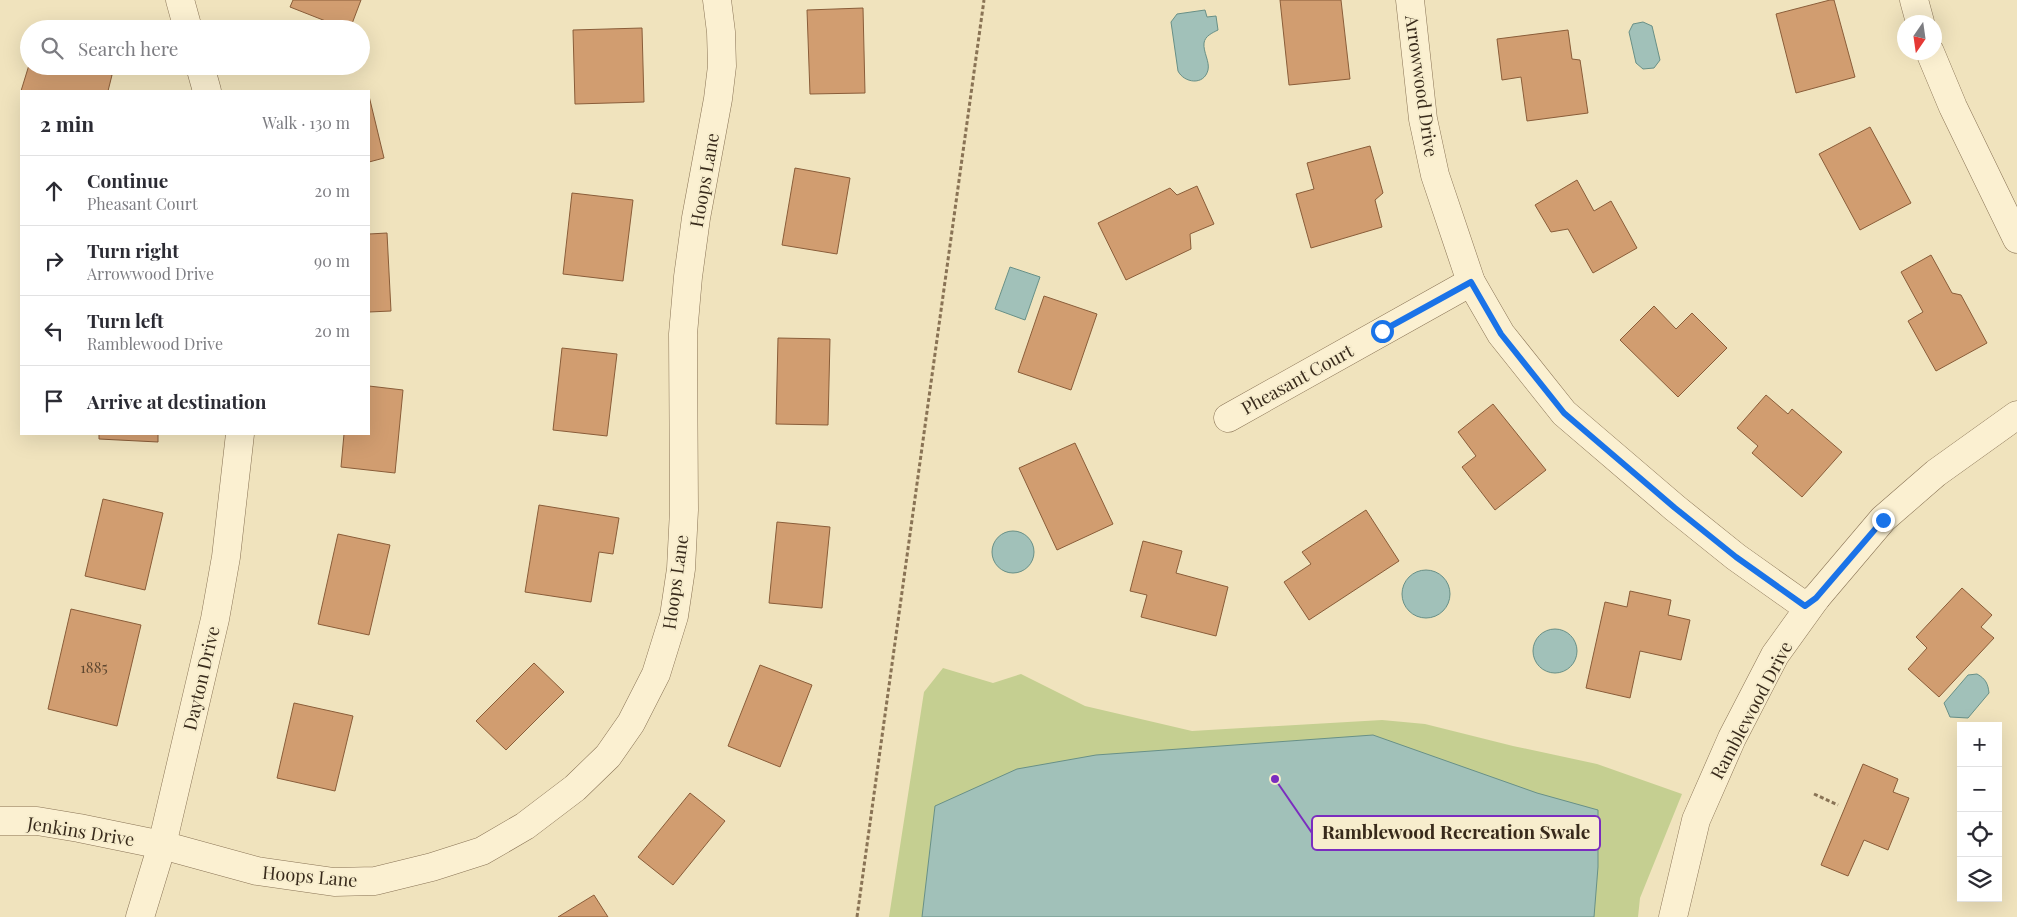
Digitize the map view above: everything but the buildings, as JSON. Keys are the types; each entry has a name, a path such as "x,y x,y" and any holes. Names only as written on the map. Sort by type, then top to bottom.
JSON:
{"street":[{"path":"180,0 186,20"},
{"name":"Hoops Lane","path":"162,844 257,872 334,882 375,881 482,850 525,826 575,788 608,756 631,723 656,674 674,616 681,569 684,510 683,334 696,218 722,66 721,32 717,0"},
{"name":"Arrowwood Drive","path":"1410,0 1423,119 1434,175 1471,282 1501,334 1564,413 1675,508 1736,557 1805,606 1816,598"},
{"path":"1914,0 1918,15"},
{"path":"1933,60 1953,107 2017,239"},
{"path":"203,75 207,90"},
{"name":"Pheasant Court","path":"1228,418 1471,282"},
{"name":"Ramblewood Drive","path":"1673,917 1696,820 1732,738 1775,655 1816,598 1883,520 1936,472 2017,415"},
{"name":"Dayton Drive","path":"140,917 162,844 215,619 226,557 240,435"},
{"name":"Jenkins Drive","path":"0,821 36,821 162,844"}],"path":[{"path":"857,917 984,0"},
{"path":"1814,794 1838,805"}],"green space":[{"path":"943,668 993,683 1021,674 1085,706 1192,731 1382,720 1425,724 1597,764 1682,794 1640,898 1638,917 889,917 924,692"}],"water":[{"path":"1205,10 1207,17 1216,16 1218,30 1209,35 1205,41 1204,46 1208,64 1206,75 1198,81 1194,81 1185,78 1178,71 1171,22 1177,14"},
{"path":"1643,22 1652,26 1660,60 1654,68 1643,69 1636,63 1629,32 1633,24"},
{"path":"1010,267 1040,277 1025,320 995,309"},
{"path":"1013,531 1028,537 1034,552 1028,567 1013,573 998,567 992,552 998,537"},
{"path":"1426,570 1435,572 1443,577 1448,585 1450,594 1448,603 1443,611 1435,616 1426,618 1417,616 1409,611 1404,603 1402,594 1404,585 1409,577 1417,572"},
{"path":"1551,629 1559,629 1571,635 1577,651 1571,667 1559,673 1551,673 1539,667 1533,655 1533,647 1539,635"},
{"path":"1977,674 1986,682 1989,693 1968,718 1950,717 1944,703 1968,675"},
{"path":"1373,735 1537,793 1598,810 1598,867 1594,917 922,917 935,806 1017,769 1096,755"}],"place":[{"name":"Ramblewood Recreation Swale","path":"1275,779"}],"route":[{"path":"1382,331 1471,282 1501,334 1564,413 1675,508 1736,557 1805,606 1816,598 1883,520"}]}
